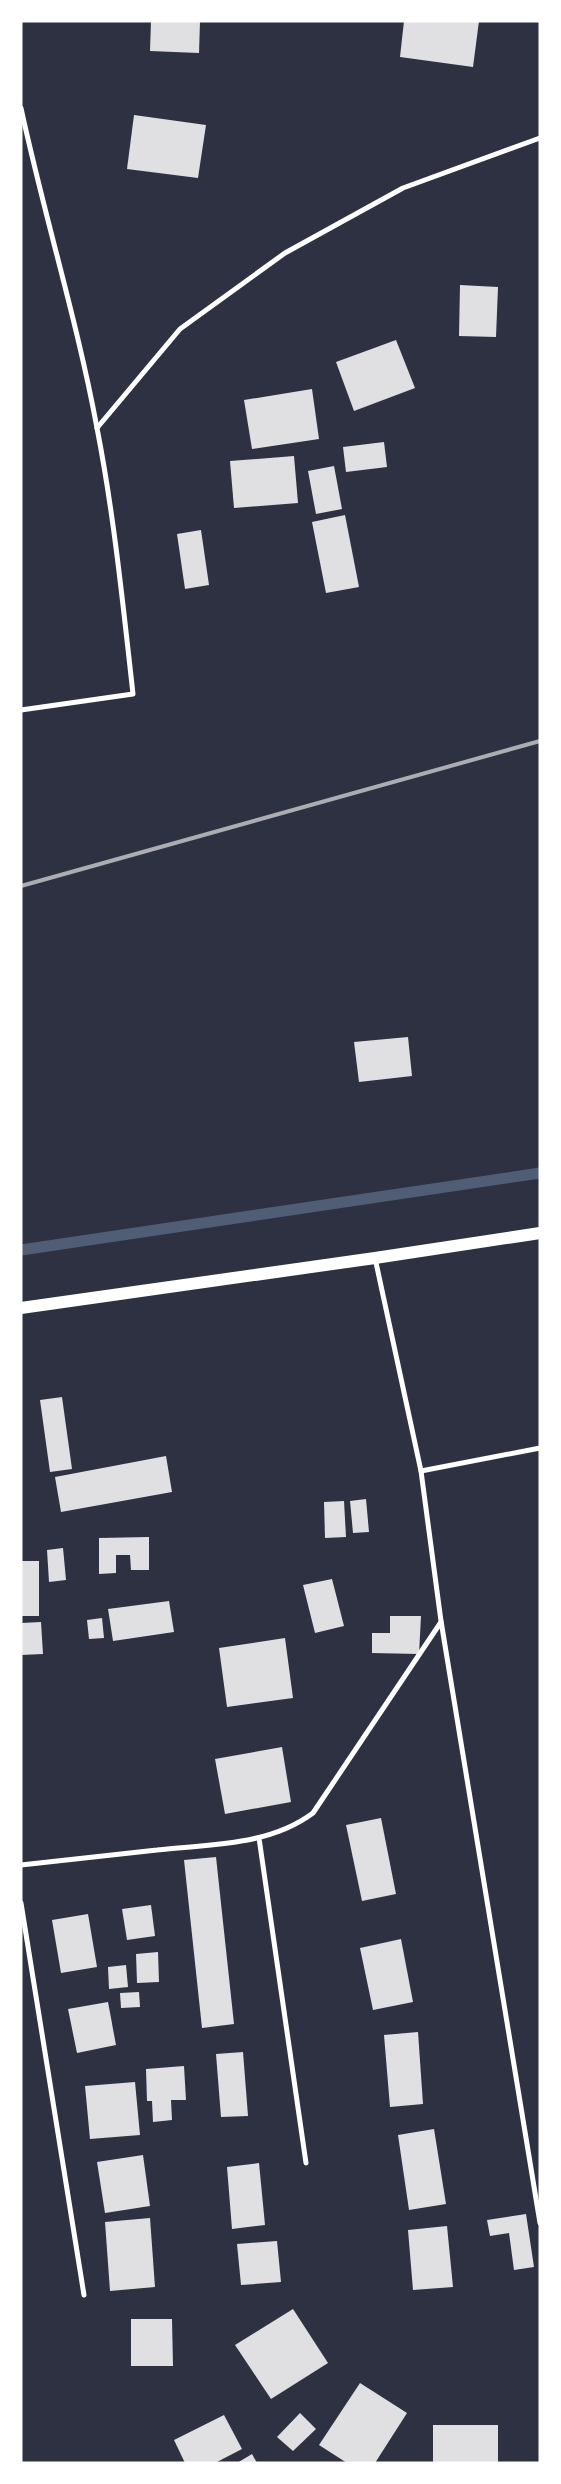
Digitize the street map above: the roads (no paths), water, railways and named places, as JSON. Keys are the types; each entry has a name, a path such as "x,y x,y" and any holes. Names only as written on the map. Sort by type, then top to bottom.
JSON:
{"main road":[{"path":"21,1308 540,1233"}],"street":[{"path":"21,108 97,428 122,595 132,694 21,710"},
{"path":"97,428 180,329 285,253 403,188 540,138"},
{"path":"375,1258 420,1471 441,1622 540,2223"},
{"path":"420,1471 540,1448"},
{"path":"21,1866 259,1838 286,1830 313,1813 441,1622"},
{"path":"259,1838 306,2163"},
{"path":"21,1903 84,2295"}],"waterway":[{"path":"21,1250 540,1173"}],"railway":[{"path":"21,886 540,741"}]}
